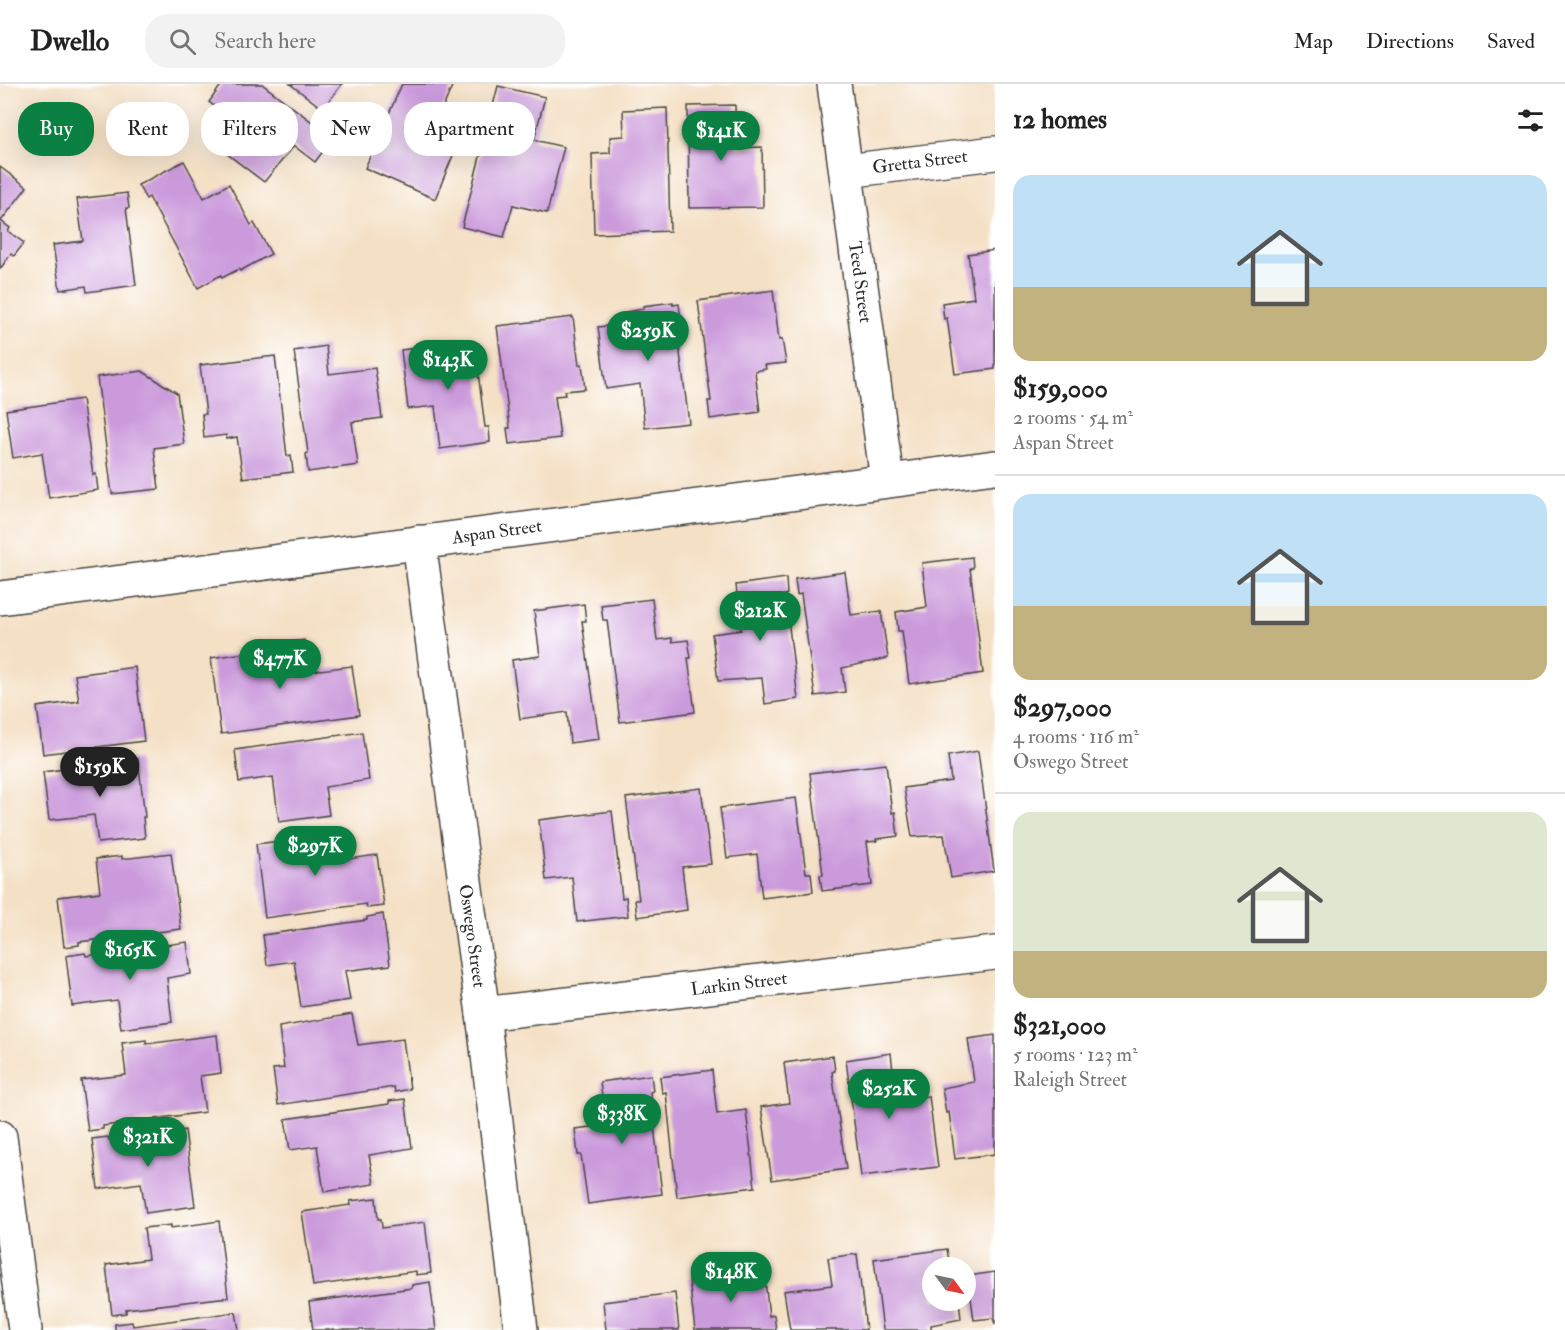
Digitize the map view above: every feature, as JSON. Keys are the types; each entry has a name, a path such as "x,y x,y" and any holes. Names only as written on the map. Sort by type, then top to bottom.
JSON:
{"street":[{"name":"Teed Street","path":"834,84 887,480"},
{"name":"Gretta Street","path":"846,171 995,153"},
{"name":"Aspan Street","path":"0,598 995,467"},
{"name":"Oswego Street","path":"419,542 483,1014 521,1330"},
{"name":"Larkin Street","path":"483,1014 995,953"},
{"path":"0,1137 26,1330"}],"building":[{"path":"222,84 262,84 286,102 209,102"},
{"path":"290,84 342,84 328,102 314,102"},
{"path":"402,84 453,84 445,102 404,102 404,156 453,156 435,199 365,168 370,156 392,156 392,107"},
{"path":"498,86 545,97 535,136 535,102 494,102"},
{"path":"735,105 736,148 762,147 763,207 689,208 688,106"},
{"path":"667,108 670,231 594,234 592,154 610,153 610,137 624,136 623,110"},
{"path":"298,111 310,121 310,156 320,156 315,162 298,149"},
{"path":"535,140 564,147 547,213 513,205 504,237 462,227 480,156 535,156"},
{"path":"230,156 286,156 264,182"},
{"path":"184,161 204,198 229,184 251,225 254,223 271,254 240,271 239,269 222,278 221,275 198,288 149,197 146,199 138,185"},
{"path":"0,167 27,187 1,221 10,228 8,231 24,243 14,256 11,254 0,269"},
{"path":"127,193 129,208 126,208 136,285 87,292 86,286 60,290 53,245 83,241 77,199"},
{"path":"995,250 995,369 955,374 947,318 944,319 942,303 974,298 968,254"},
{"path":"773,290 779,340 782,339 786,363 765,365 766,369 755,371 760,412 710,419 708,401 711,401 698,301"},
{"path":"673,302 673,305 679,304 682,328 677,330 689,423 645,428 640,384 606,389 598,327 622,324 627,312 643,309 643,306"},
{"path":"573,317 579,365 582,364 585,389 564,391 565,395 555,396 560,438 509,444 507,428 510,428 497,326"},
{"path":"474,341 485,427 489,427 490,442 440,449 435,406 408,409 401,350"},
{"path":"326,346 329,374 375,368 382,418 352,422 358,465 308,472 306,454 308,453 294,351"},
{"path":"275,356 287,456 291,455 293,472 243,478 237,437 226,439 226,435 204,438 202,414 206,414 200,365"},
{"path":"142,371 177,393 184,444 154,448 159,489 112,494 97,377"},
{"path":"82,399 93,475 96,474 98,490 49,498 42,453 13,458 6,410"},
{"path":"972,557 973,568 970,568 983,673 909,684 902,631 898,631 896,612 927,607 922,563"},
{"path":"845,572 851,615 881,611 888,658 842,668 845,692 815,696 801,594 797,595 795,579"},
{"path":"786,578 787,594 785,595 798,699 765,704 762,678 718,681 712,634 741,630 736,585"},
{"path":"652,599 657,640 672,638 672,642 688,640 695,712 620,722 607,620 603,620 601,605"},
{"path":"584,604 586,621 582,621 599,739 570,743 567,712 520,719 512,660 540,656 534,611"},
{"path":"304,640 306,660 310,659 312,671 352,666 359,715 221,734 211,658 279,648 279,644"},
{"path":"135,667 144,741 43,754 37,707 79,701 75,675"},
{"path":"362,732 369,780 325,787 329,815 279,822 273,777 239,782 235,750"},
{"path":"978,751 994,871 951,878 944,835 912,837 904,788 951,781 948,756"},
{"path":"138,759 145,817 143,817 145,838 98,843 94,815 49,820 43,772"},
{"path":"886,764 892,813 895,812 898,836 867,842 872,885 822,891 820,875 823,875 810,773"},
{"path":"701,788 711,864 682,867 687,910 637,917 635,900 639,900 626,798"},
{"path":"796,798 806,873 811,873 813,892 762,898 757,854 727,858 720,808"},
{"path":"612,811 622,898 626,897 628,916 577,922 572,877 546,880 539,820"},
{"path":"328,830 331,852 334,852 335,861 377,855 384,906 367,908 366,904 265,918 256,844 306,838 305,834"},
{"path":"171,853 181,929 79,942 79,945 64,947 58,897 100,892 96,859 122,856 122,859"},
{"path":"383,914 390,965 345,971 350,1000 301,1007 294,961 267,965 263,935 367,920 367,917"},
{"path":"187,942 191,974 167,978 172,1022 121,1029 117,1000 72,1006 66,956 85,953 86,956"},
{"path":"352,1014 358,1045 403,1039 410,1089 395,1092 394,1087 278,1105 273,1069 284,1068 279,1027"},
{"path":"217,1035 221,1073 200,1076 205,1112 103,1126 103,1129 88,1131 81,1080 126,1075 122,1043 146,1040 146,1044"},
{"path":"995,1035 995,1154 955,1159 949,1112 946,1113 942,1088 974,1082 968,1039"},
{"path":"891,1053 895,1090 908,1088 909,1098 929,1096 938,1167 861,1176 846,1060"},
{"path":"833,1056 835,1071 832,1072 846,1169 772,1180 761,1107 789,1103 784,1063"},
{"path":"712,1070 717,1114 746,1110 755,1187 677,1197 666,1092 662,1093 660,1077"},
{"path":"651,1075 653,1091 650,1092 662,1194 588,1204 575,1129 606,1125 600,1082"},
{"path":"405,1099 412,1148 369,1155 374,1184 324,1192 317,1146 290,1150 285,1119 389,1104 389,1101"},
{"path":"185,1130 195,1206 146,1213 141,1183 98,1189 92,1139 108,1137 109,1140"},
{"path":"376,1198 378,1219 381,1219 382,1228 425,1222 431,1273 416,1275 416,1271 313,1286 302,1212 351,1205 350,1201"},
{"path":"219,1221 228,1297 126,1309 126,1313 112,1315 106,1265 148,1259 144,1228 171,1225 171,1228"},
{"path":"947,1249 948,1257 922,1257 922,1311 960,1311 961,1319 931,1325 931,1330 883,1330 874,1259"},
{"path":"857,1254 866,1330 790,1330 784,1291 832,1285 828,1258"},
{"path":"764,1270 769,1316 774,1315 776,1330 695,1330 689,1279"},
{"path":"995,1272 995,1324 993,1318 974,1320 976,1275"},
{"path":"430,1282 436,1330 313,1330 309,1302 412,1288 412,1285"},
{"path":"675,1293 679,1330 606,1330 603,1302"},
{"path":"236,1312 239,1330 115,1330 115,1324 132,1322 133,1326"}]}
